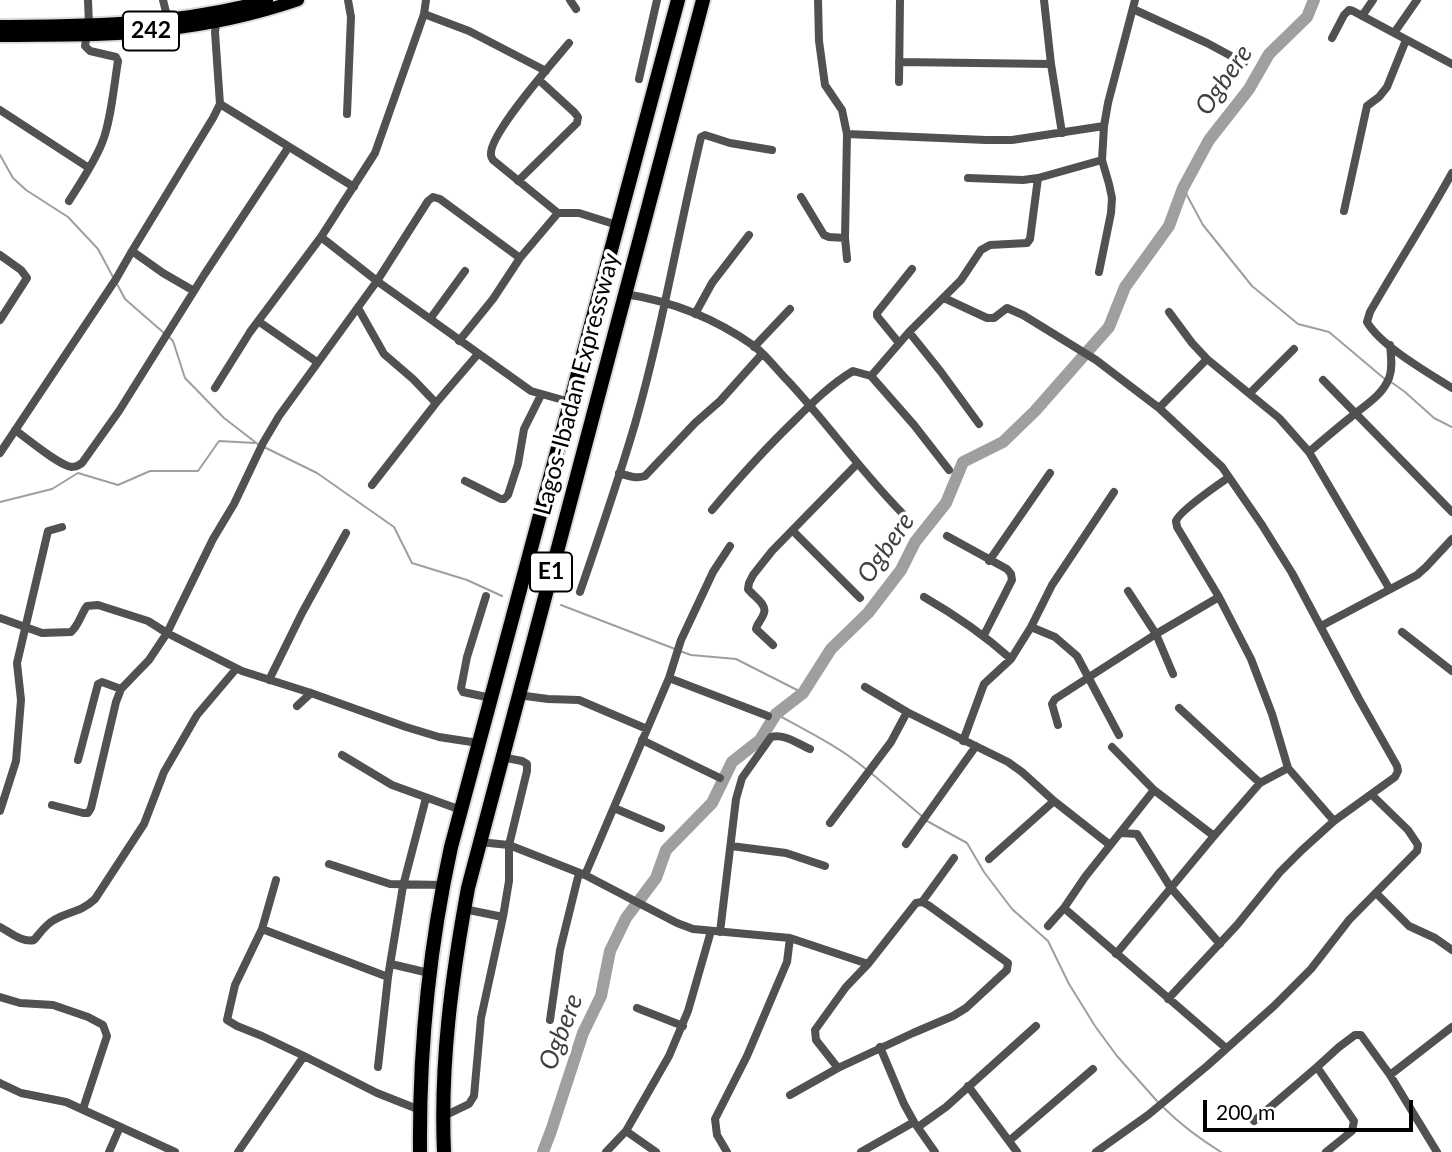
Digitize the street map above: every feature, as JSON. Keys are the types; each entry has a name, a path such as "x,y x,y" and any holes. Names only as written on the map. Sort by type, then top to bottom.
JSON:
{"highway":[{"name":"Lagos-Ibadan Expressway","path":"444,1152 448,1028 464,909 501,757 703,0"},
{"path":"696,27 712,0"},
{"name":"Lagos-Ibadan Expressway","path":"420,1152 422,1042 429,973 443,885 478,743 676,4"}],"main road":[{"path":"0,36 0,26 88,30 217,16 267,0"},
{"name":"242","path":"0,36 88,30 160,30 217,16 271,9 298,0"}],"street":[{"path":"69,201 102,143 118,61 113,55 90,51 85,46 88,0"},
{"path":"163,0 168,20"},
{"path":"347,114 351,17 348,0"},
{"path":"215,388 258,321 321,237 374,153 424,14 426,0"},
{"path":"570,0 576,9"},
{"path":"639,79 657,0"},
{"path":"818,0 819,41 825,85 842,110 847,134 847,259"},
{"path":"899,82 900,0"},
{"path":"1044,0 1062,132"},
{"path":"1362,16 1373,0"},
{"path":"1394,33 1417,0"},
{"path":"1098,272 1112,198 1102,160 1104,126 1134,5 1244,63"},
{"path":"1332,38 1349,10 1452,64"},
{"path":"424,14 469,31 546,71"},
{"path":"0,453 110,289 220,104 215,32 217,16"},
{"path":"1344,211 1367,106 1387,87 1406,40"},
{"path":"569,43 505,122 491,155 493,160 558,213 579,213 617,225"},
{"path":"899,62 1051,64"},
{"path":"518,181 577,123 578,117 574,112 539,80"},
{"path":"220,104 354,187"},
{"path":"0,110 89,168"},
{"path":"847,134 1012,140 1104,126"},
{"path":"580,592 635,424 701,137 705,135 730,143 772,150"},
{"path":"15,430 61,463 77,467 82,463 119,411 288,148"},
{"path":"968,178 1038,178 1102,160"},
{"path":"1452,173 1367,321 1371,329 1390,345 1452,388"},
{"path":"871,376 909,332 961,280 981,250 985,247 1027,243 1030,239 1038,178"},
{"path":"52,805 88,813 121,689 149,660 167,633 213,539 279,416 377,281 428,201 433,197 440,199 520,258"},
{"path":"801,197 824,235 845,238"},
{"path":"460,341 493,299 520,258 558,213"},
{"path":"695,314 712,284 749,235"},
{"path":"321,237 377,281 531,391 570,402"},
{"path":"132,251 163,274 194,291"},
{"path":"0,255 22,270 27,278 0,320"},
{"path":"899,343 877,313 912,269"},
{"path":"430,319 465,271"},
{"path":"625,294 665,302 695,314 754,347 810,404 857,464 908,519"},
{"path":"944,298 987,318 993,318 1007,308 1023,315 1096,360 1159,408 1214,457 1292,573 1397,766 1395,777 1334,821 1280,872 1220,944 1168,999"},
{"path":"358,308 384,354 436,403"},
{"path":"754,347 790,309"},
{"path":"1169,312 1207,359 1279,418 1309,452 1389,588"},
{"path":"258,321 317,362"},
{"path":"909,332 979,424"},
{"path":"1309,452 1371,403 1388,381 1391,369 1390,345"},
{"path":"1250,393 1294,349"},
{"path":"372,485 478,354"},
{"path":"619,473 631,477 645,476 695,423 720,401 762,354"},
{"path":"1159,408 1207,359"},
{"path":"712,510 763,451 810,404 853,371 871,376 949,470"},
{"path":"1323,380 1452,512"},
{"path":"465,481 500,499 508,495 518,464 524,429 541,395"},
{"path":"773,645 756,629 765,609 750,592 749,583 772,551 857,464"},
{"path":"989,561 1050,473"},
{"path":"1229,477 1203,495 1178,517 1176,523 1251,659 1272,714 1288,768 1334,821"},
{"path":"963,741 984,684 1011,659 1052,585 1114,492"},
{"path":"0,811 16,761 21,700 17,663 48,531 62,527"},
{"path":"793,531 860,598"},
{"path":"269,681 302,613 346,533"},
{"path":"947,536 1007,569 1011,574 1012,580 984,635"},
{"path":"1321,625 1417,575 1452,539"},
{"path":"550,1020 560,950 582,874 614,808 669,678 681,640 713,572 730,545"},
{"path":"1128,591 1156,635 1173,674"},
{"path":"486,596 467,657 461,688 463,692 491,698"},
{"path":"924,597 984,635 1011,659"},
{"path":"1058,725 1052,704 1055,699 1219,597"},
{"path":"0,618 42,633 71,632 87,606 98,606 148,621 236,669 269,681 439,737 478,743"},
{"path":"1031,627 1055,637 1077,656 1119,735"},
{"path":"1402,632 1452,671"},
{"path":"0,927 24,940 34,940 56,919 76,912 95,899 144,824 164,772 197,715 236,669"},
{"path":"669,678 768,716"},
{"path":"78,760 98,684 102,682 121,689"},
{"path":"865,687 907,712 1008,762 1110,845"},
{"path":"297,706 311,693"},
{"path":"518,695 579,700 647,729"},
{"path":"1179,708 1260,783"},
{"path":"830,823 891,742 907,712"},
{"path":"606,1152 626,1131 683,1026 715,932 738,787 742,778 775,735 810,749"},
{"path":"642,740 720,779"},
{"path":"906,844 976,746"},
{"path":"1112,747 1154,790 1214,836"},
{"path":"342,755 392,785 461,810"},
{"path":"444,1116 469,1104 474,1096 481,1018 509,881 509,845 527,771 527,764 522,761 501,757"},
{"path":"1116,954 1260,783 1288,768"},
{"path":"1048,926 1154,790"},
{"path":"1096,1152 1147,1115 1274,1006 1311,969 1349,920 1417,851 1418,845 1408,830 1372,795"},
{"path":"378,1068 388,977 403,886 426,798"},
{"path":"989,859 1054,801"},
{"path":"614,808 661,828"},
{"path":"1121,833 1137,834 1171,888 1220,944"},
{"path":"480,842 509,845 582,874 693,929 790,938 867,964"},
{"path":"730,846 786,853 825,866"},
{"path":"922,902 954,858"},
{"path":"329,864 390,884 443,885"},
{"path":"276,880 262,929 235,985 227,1020 377,1093 420,1110"},
{"path":"1376,894 1409,926 1452,950"},
{"path":"790,1095 880,1047 953,1016 966,1008 1008,968 1008,963 922,902 916,903 846,987 815,1030 816,1040 838,1068"},
{"path":"1064,908 1226,1048"},
{"path":"464,909 503,918"},
{"path":"262,929 388,977"},
{"path":"727,1152 717,1135 715,1119 747,1056 787,962 790,938"},
{"path":"391,964 429,973"},
{"path":"0,997 20,1003 53,1005 88,1017 103,1026 107,1036 83,1109"},
{"path":"637,1008 683,1026"},
{"path":"861,1152 946,1107 1036,1026"},
{"path":"1390,1075 1452,1027"},
{"path":"1254,1121 1339,1047 1355,1035 1361,1035 1390,1075 1437,1152"},
{"path":"880,1047 895,1085 916,1125 935,1152"},
{"path":"238,1152 304,1056"},
{"path":"1317,1067 1354,1121 1352,1131 1326,1152"},
{"path":"1009,1141 1093,1069"},
{"path":"0,1083 21,1093 66,1102 175,1152"},
{"path":"968,1086 1017,1152"},
{"path":"109,1152 120,1127"},
{"path":"626,1131 656,1152"}],"waterway":[{"name":"Ogbere","path":"543,1152 583,1033 601,996 610,951 626,918 656,878 666,850 712,803 732,762 760,740 776,714 803,693 831,649 868,613 901,570 915,542 946,503 963,462 1003,442 1035,411 1109,327 1125,287 1169,226 1183,188 1209,140 1249,89 1269,54 1307,17 1314,0"},
{"path":"0,155 13,178 26,190 68,217 98,249 113,277"},
{"path":"1183,188 1203,225 1252,286 1298,324 1329,332 1386,380"},
{"path":"116,282 125,299 164,333"},
{"path":"169,337 173,341 185,378 224,418 259,445"},
{"path":"1391,382 1434,418 1452,427"},
{"path":"0,502 52,489 78,473 118,485 150,471 198,471 219,441 255,443"},
{"path":"264,447 317,473 394,527 412,563 467,580 502,596"},
{"path":"561,605 675,649"},
{"path":"680,651 691,655 736,659 803,693"},
{"path":"776,714 835,747 867,770"},
{"path":"871,773 923,817"},
{"path":"927,821 967,843 984,872 1012,909 1048,941 1069,984 1095,1026 1117,1056 1157,1101"},
{"path":"1164,1108 1191,1132 1221,1152"}]}
